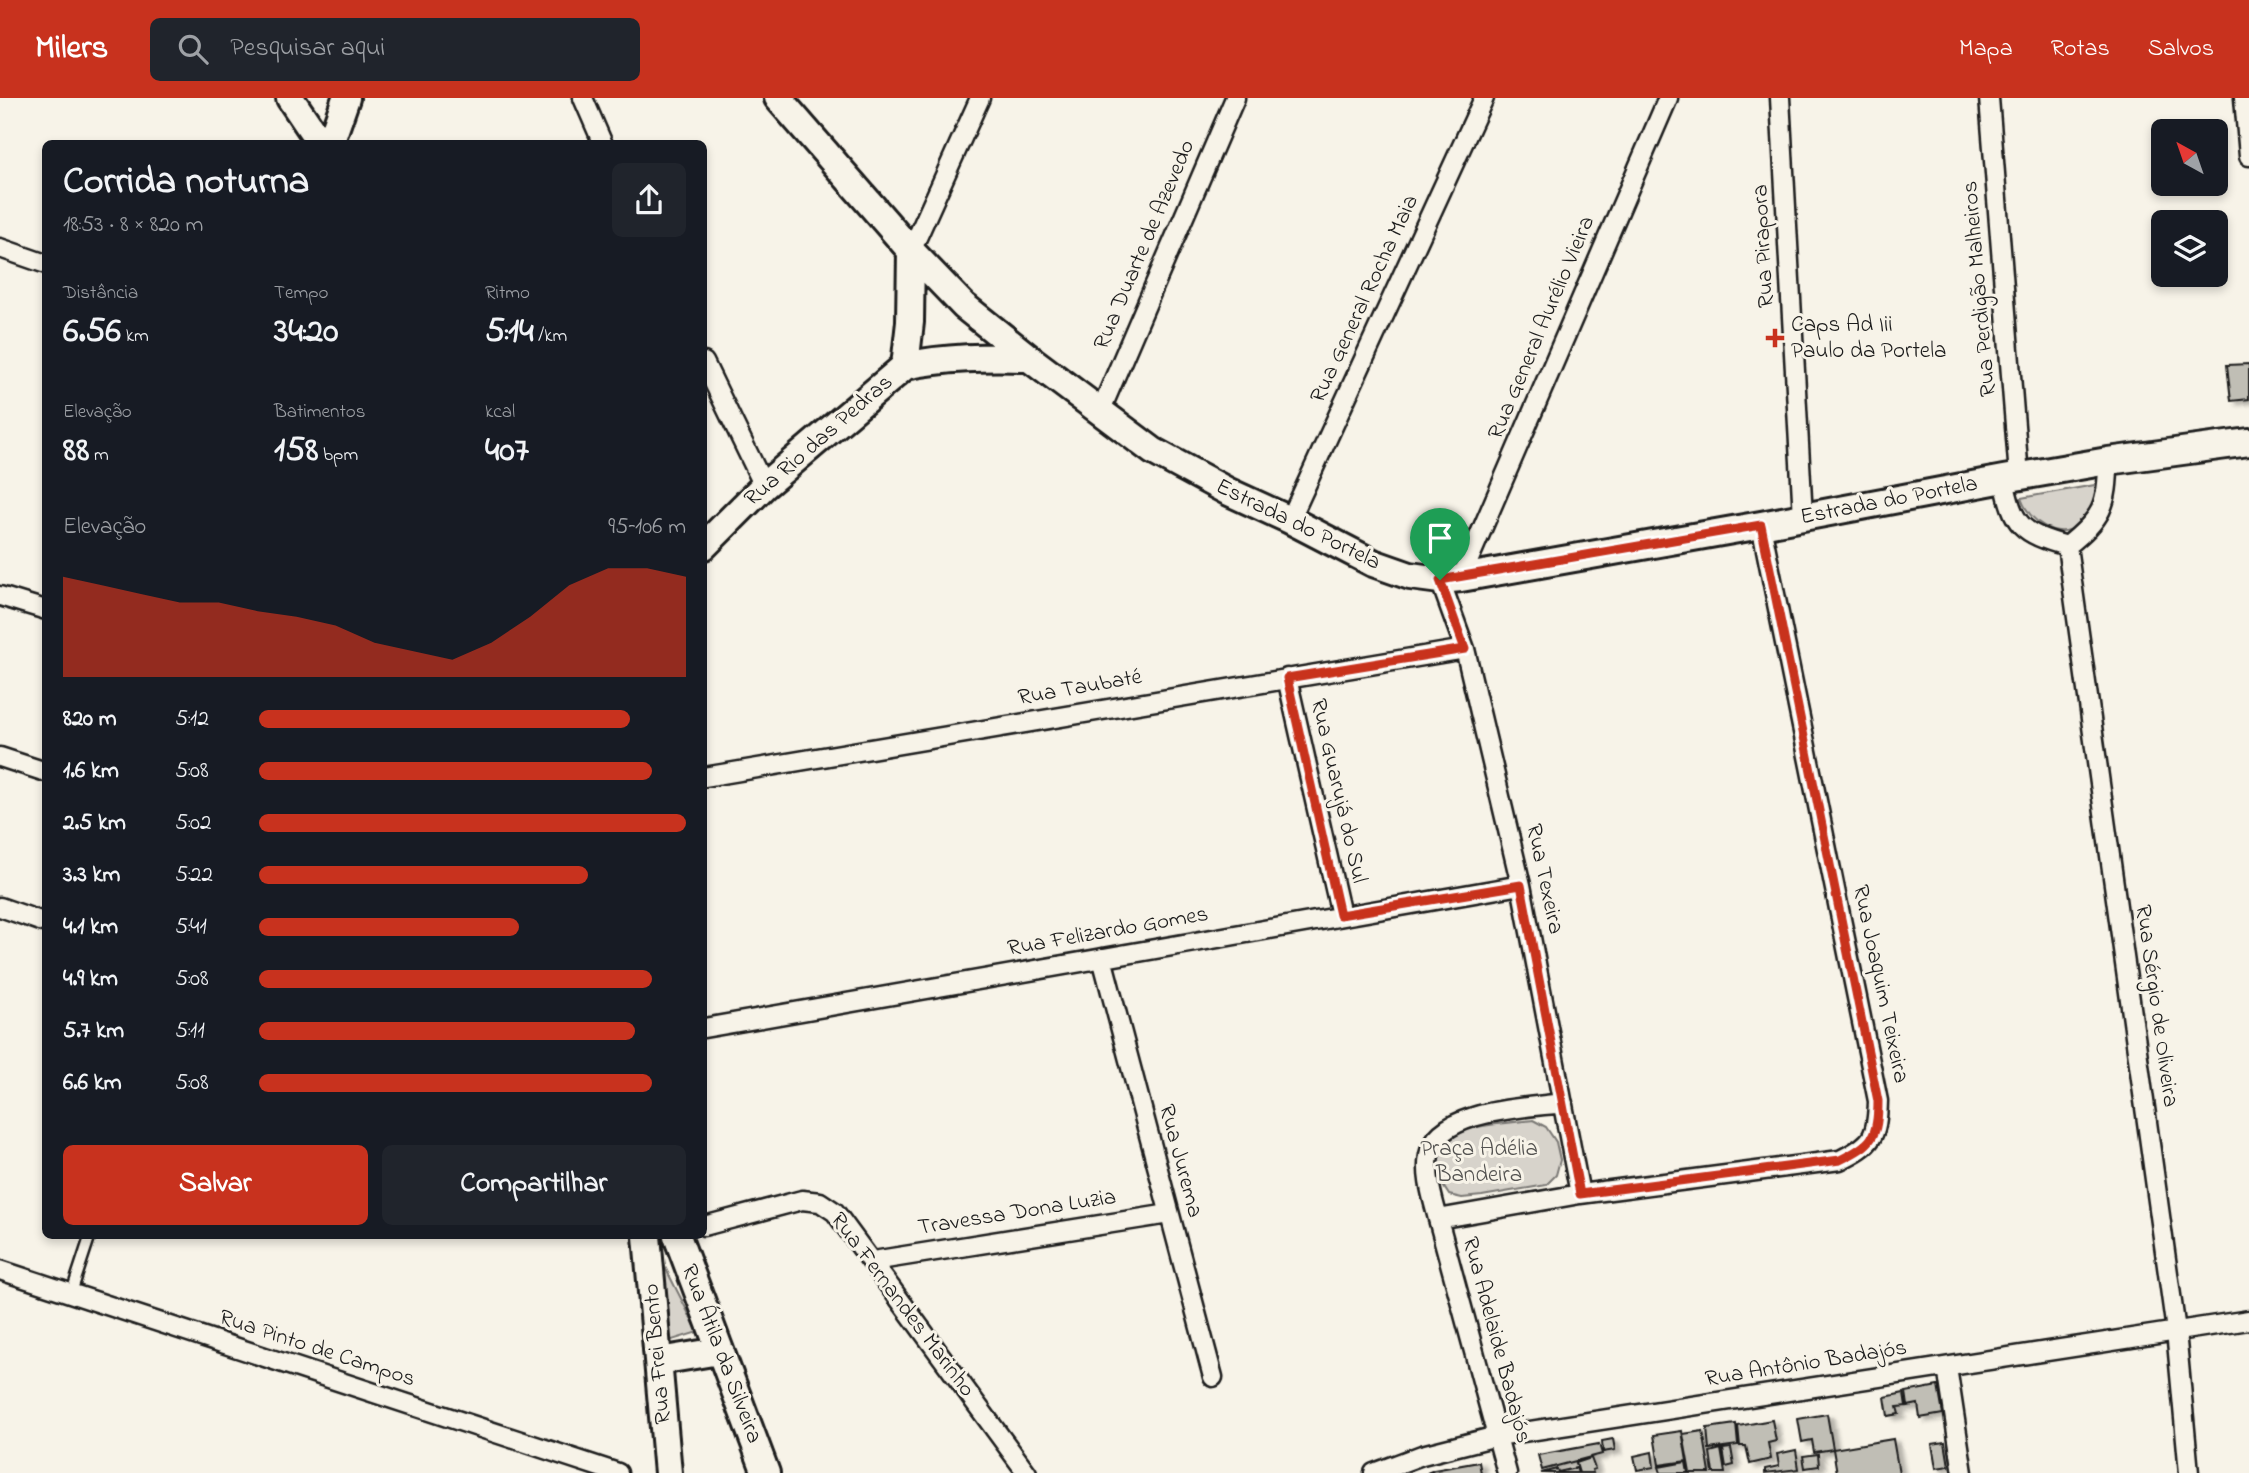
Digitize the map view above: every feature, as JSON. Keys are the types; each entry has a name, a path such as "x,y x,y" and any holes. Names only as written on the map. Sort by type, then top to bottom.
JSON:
{"main road":[{"path":"290,98 318,140"},
{"path":"331,140 346,98"},
{"name":"Estrada do Portela","path":"778,98 911,251 964,306 1100,412 1153,451 1227,491 1373,563 1410,576 1451,579 1761,525 2011,477 2249,442"},
{"name":"Rua Rio das Pedras","path":"905,366 910,322 911,251"},
{"name":"Rua Rio das Pedras","path":"707,542 764,486 905,366 931,360 1029,358"},
{"name":"Rua Frei Bento","path":"654,1239 659,1361 668,1473"},
{"name":"Rua Átila da Silveira","path":"678,1239 766,1473"},
{"path":"659,1361 719,1351"}],"street":[{"path":"583,98 601,140"},
{"path":"911,251 980,98"},
{"name":"Rua Duarte de Azevedo","path":"1100,412 1235,98"},
{"name":"Rua General Rocha Maia","path":"1290,520 1484,98"},
{"name":"Rua General Aurélio Vieira","path":"1451,579 1668,98"},
{"name":"Rua Pirapora","path":"1780,98 1803,517"},
{"name":"Rua Perdigão Malheiros","path":"1989,98 2011,477"},
{"path":"2244,98 2249,156"},
{"path":"0,248 42,263"},
{"path":"707,368 764,486"},
{"path":"2011,477 2013,516 2036,537 2067,546 2085,532 2104,504 2108,491 2108,461"},
{"name":"Rua Joaquim Teixeira","path":"1438,1219 1580,1194 1840,1160 1859,1151 1874,1136 1878,1121 1878,1101 1761,525"},
{"name":"Rua Sérgio de Oliveira","path":"2067,546 2176,1331 2189,1473"},
{"name":"Rua Texeira","path":"1451,579 1521,885 1580,1194"},
{"path":"0,596 42,609"},
{"name":"Rua Taubaté","path":"707,776 1465,649"},
{"name":"Rua Guarujá do Sul","path":"1287,678 1340,915"},
{"path":"0,757 42,771"},
{"name":"Rua Felizardo Gomes","path":"707,1027 1521,885"},
{"path":"0,907 42,922"},
{"name":"Rua Jurema","path":"1102,958 1213,1377"},
{"path":"1438,1219 1429,1179 1429,1153 1445,1130 1463,1120 1490,1113 1563,1103"},
{"name":"Rua Fernandes Marinho","path":"707,1225 802,1200 820,1202 835,1212 1027,1473"},
{"name":"Travessa Dona Luzia","path":"873,1261 1169,1214"},
{"name":"Rua Adelaide Badajós","path":"1438,1219 1507,1473"},
{"name":"Rua Pinto de Campos","path":"0,1270 618,1473"},
{"name":"Rua Antônio Badajós","path":"1374,1473 1422,1455 1497,1436 2249,1320"},
{"path":"1947,1367 1963,1473"}],"lane":[{"path":"71,1294 89,1239"}],"green space":[{"path":"2095,485 2097,502 2084,520 2070,530 2052,530 2044,526 2030,514 2021,498"},
{"name":"Praça Adélia Bandeira","path":"1533,1120 1546,1127 1556,1142 1560,1160 1556,1175 1546,1185 1482,1196 1462,1198 1449,1195 1438,1173 1435,1157 1441,1142 1447,1136 1476,1127"},
{"path":"664,1265 698,1332 666,1342"}],"building":[{"path":"2249,364 2249,399 2231,401 2227,365"},
{"path":"1938,1386 1943,1414 1920,1418 1918,1404 1908,1406 1906,1392"},
{"path":"1904,1393 1906,1406 1897,1407 1899,1414 1888,1416 1885,1397"},
{"path":"1827,1414 1833,1449 1814,1452 1812,1440 1802,1442 1798,1419"},
{"path":"1772,1420 1776,1441 1768,1443 1771,1459 1750,1464 1746,1446 1740,1446 1738,1426"},
{"path":"1736,1424 1738,1445 1709,1449 1707,1428"},
{"path":"1682,1431 1687,1461 1659,1465 1654,1435"},
{"path":"1703,1431 1710,1473 1690,1473 1683,1434"},
{"path":"1613,1439 1615,1450 1603,1452 1602,1441"},
{"path":"1893,1439 1899,1473 1837,1473 1833,1449"},
{"path":"1945,1442 1949,1466 1936,1468 1932,1444"},
{"path":"1599,1444 1602,1454 1542,1470 1538,1455"},
{"path":"1731,1448 1734,1465 1726,1467 1723,1449"},
{"path":"1721,1449 1725,1473 1713,1473 1710,1452"},
{"path":"1796,1450 1799,1469 1765,1473 1765,1469 1779,1466 1777,1454"},
{"path":"1652,1452 1654,1467 1637,1470 1634,1456"},
{"path":"1818,1454 1819,1466 1805,1468 1803,1456"},
{"path":"1591,1458 1595,1469 1592,1470 1593,1473 1579,1473 1576,1463"},
{"path":"1479,1462 1481,1473 1427,1473 1434,1470"},
{"path":"1686,1462 1688,1473 1661,1473 1659,1467"},
{"path":"1576,1468 1578,1473 1541,1473 1557,1469 1558,1472"}],"place":[{"name":"Caps Ad Iii Paulo da Portela","path":"1775,338"}],"route":[{"path":"1761,525 1878,1101 1878,1121 1874,1136 1859,1151 1840,1160 1580,1194 1521,885 1340,915 1287,678 1465,649 1440,580 1761,525"}]}
